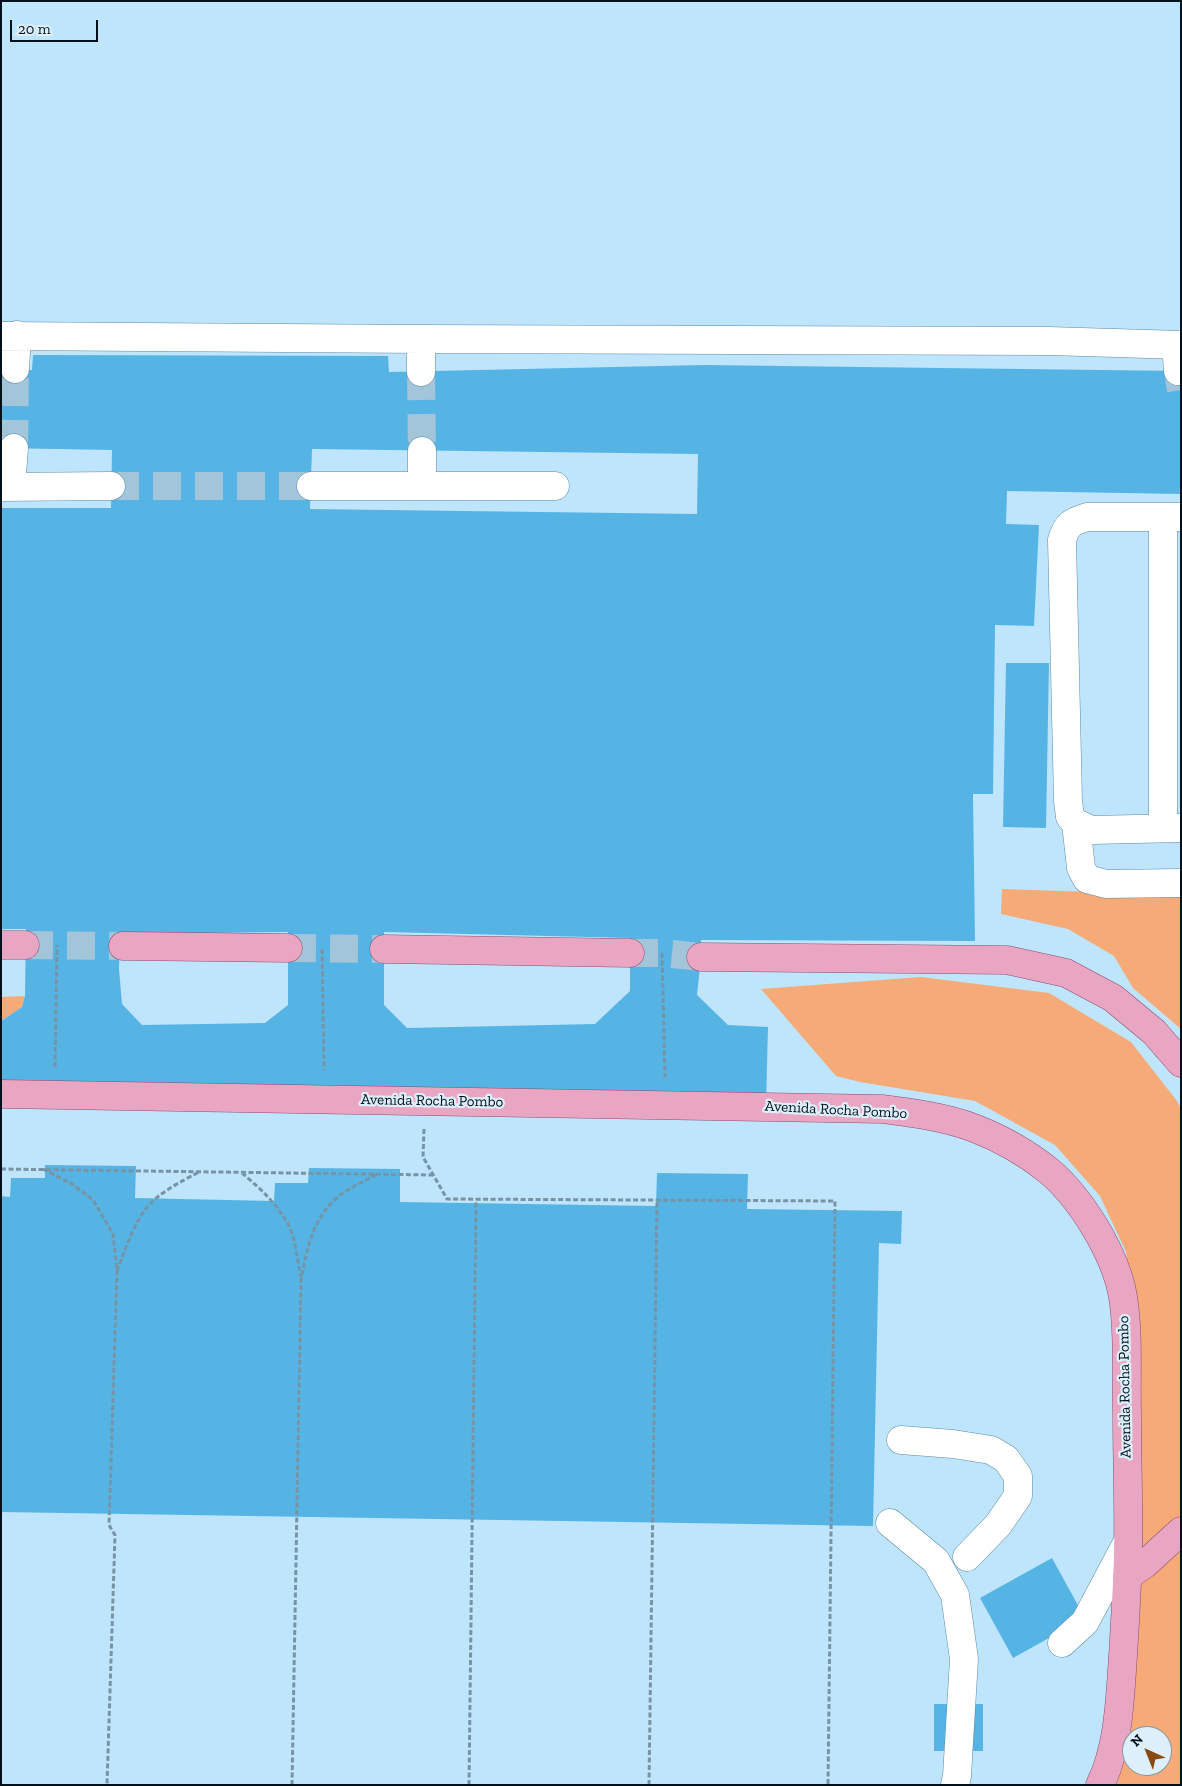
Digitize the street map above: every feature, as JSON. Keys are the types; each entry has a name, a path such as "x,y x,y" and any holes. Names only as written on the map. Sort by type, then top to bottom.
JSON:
{"main road":[{"path":"123,946 288,948"},
{"path":"384,949 630,953"},
{"path":"701,957 1006,960 1040,967 1066,973 1114,998 1154,1032 1181,1063"},
{"name":"Avenida Rocha Pombo","path":"1,1094 882,1109 933,1116 983,1132 1015,1148 1050,1172 1073,1197 1093,1225 1113,1261 1123,1298 1126,1340 1127,1576 1120,1699 1113,1745 1100,1785"},
{"path":"1127,1576 1146,1564 1181,1531"}],"lane":[{"path":"15,369 9,335 422,339 1049,341 1178,345 1178,371"},
{"path":"420,372 422,339"},
{"path":"14,448 6,487 111,486"},
{"path":"422,451 422,485"},
{"path":"311,486 555,486"},
{"path":"1087,517 1172,517 1172,828 1091,830 1076,823 1070,817 1068,801 1062,540 1066,530 1073,521 1087,517"},
{"path":"1076,823 1081,868 1087,879 1106,884 1181,883"},
{"path":"901,1440 953,1444 991,1450 1006,1459 1018,1476 1018,1496 998,1525 967,1557"},
{"path":"890,1523 936,1561 955,1595 964,1659 955,1785"},
{"path":"1062,1643 1085,1622 1128,1541"}],"path":[{"path":"54,1095 57,945"},
{"path":"322,949 324,1099"},
{"path":"662,953 666,1105"},
{"path":"423,1157 447,1199 835,1201 828,1785"},
{"path":"1,1169 433,1175"},
{"path":"43,1169 72,1184 93,1200 113,1234 117,1271 109,1525 115,1536 115,1544 107,1785"},
{"path":"117,1271 131,1234 146,1208 174,1185 201,1172"},
{"path":"242,1172 277,1207 290,1228 301,1280"},
{"path":"292,1785 301,1280 306,1250 318,1220 339,1196 377,1174"},
{"path":"469,1785 476,1200"},
{"path":"649,1785 657,1200"}],"shaded area":[{"path":"1002,889 1181,895 1181,1029 1133,988 1114,956 1068,929 1001,914"},
{"path":"921,977 1049,993 1131,1042 1177,1101 1181,1109 1181,1785 1117,1785 1122,1752 1122,1776 1172,1776 1172,1726 1126,1726 1128,1712 1137,1337 1126,1252 1100,1196 1055,1145 975,1101 860,1082 836,1076 761,989"},
{"path":"25,996 22,1007 1,1021 1,997"}],"building":[{"path":"33,355 388,356 389,372 704,365 1181,371 1181,494 1007,491 1006,524 1039,525 1034,626 995,625 993,794 973,794 975,941 701,940 697,995 728,1025 768,1027 766,1104 1,1094 1,1021 22,1007 25,996 26,929 1,929 1,508 111,508 112,450 1,448 1,369 32,370","holes":["312,449 698,454 697,514 310,509","288,932 288,1005 265,1023 142,1025 122,1004 119,969 120,934","384,932 630,938 630,991 595,1024 407,1028 384,1005"]},
{"path":"1006,663 1049,663 1046,828 1003,827"},
{"path":"45,1165 136,1166 135,1198 274,1201 275,1183 308,1183 309,1168 400,1169 400,1202 656,1206 657,1173 748,1174 747,1209 902,1211 901,1244 879,1243 873,1526 1,1512 1,1196 10,1197 11,1178 45,1178"},
{"path":"1052,1558 1085,1618 1013,1658 980,1598"},
{"path":"934,1704 983,1704 983,1751 934,1751"}],"tunnel":[{"path":"14,448 15,369"},
{"path":"1178,371 1181,390"},
{"path":"421,372 422,451"},
{"path":"111,486 311,486"},
{"path":"25,945 123,946"},
{"path":"288,948 384,949"},
{"path":"630,953 662,953 701,957"}]}
